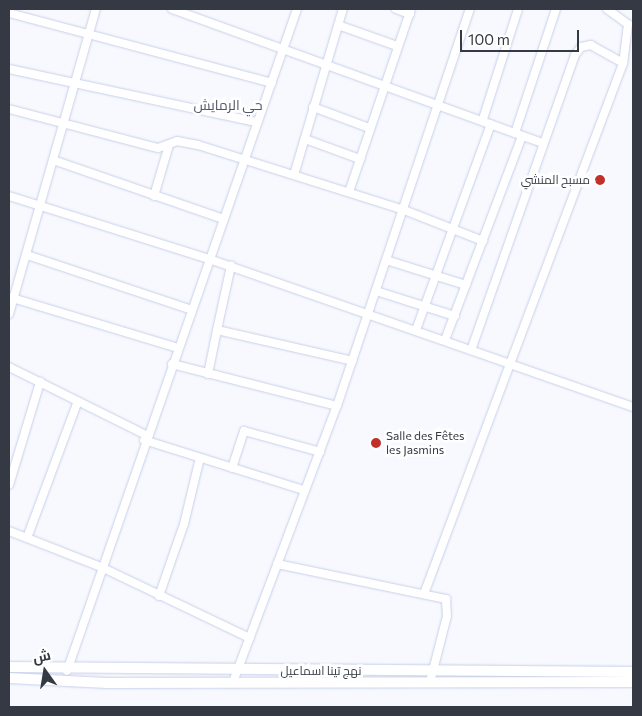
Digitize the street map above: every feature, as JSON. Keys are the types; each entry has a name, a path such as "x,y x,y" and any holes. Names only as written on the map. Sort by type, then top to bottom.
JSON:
{"main road":[{"name":"نهج تينا اسماعيل","path":"9,667 67,671 237,670 633,682"},
{"name":"نهج تينا اسماعيل","path":"9,678 233,682 633,672"}],"street":[{"path":"9,314 11,297 27,255 42,205 53,160 77,85 96,9"},
{"path":"172,9 187,11 384,86 482,119 543,143"},
{"path":"67,671 145,437 192,310 297,9"},
{"path":"294,175 343,9"},
{"path":"349,192 410,11 396,9"},
{"path":"233,682 353,361 366,316 404,210 470,9"},
{"path":"482,119 518,9"},
{"path":"445,340 483,241 556,9"},
{"path":"424,594 623,63 628,24 607,9"},
{"path":"9,13 90,32 272,83"},
{"path":"338,24 397,46"},
{"path":"470,350 578,49 591,45 623,63"},
{"path":"9,69 257,122"},
{"path":"313,107 369,128"},
{"path":"9,109 158,148 180,141 245,159 404,210 483,241"},
{"path":"416,330 451,228 491,124"},
{"path":"305,138 360,159"},
{"path":"154,196 170,144"},
{"path":"53,160 223,219"},
{"path":"9,196 209,258 366,316 416,330 633,407"},
{"path":"27,255 192,310"},
{"path":"386,260 466,285"},
{"path":"208,374 231,266"},
{"path":"376,291 426,305 455,316"},
{"path":"11,297 178,348"},
{"path":"217,330 353,361"},
{"path":"172,364 337,406"},
{"path":"9,367 145,437 200,458 304,490"},
{"path":"9,485 40,382"},
{"path":"27,538 78,401"},
{"path":"232,468 244,431 320,452"},
{"path":"159,596 184,524 200,458"},
{"path":"9,532 101,567 250,638"},
{"path":"277,564 444,598 448,605 431,677"}],"place":[{"name":"مسبح المنشي","path":"600,180"},
{"name":"Salle des Fêtes les Jasmins","path":"376,443"}],"district":[{"name":"حي الرمايش","path":"228,105"}]}
